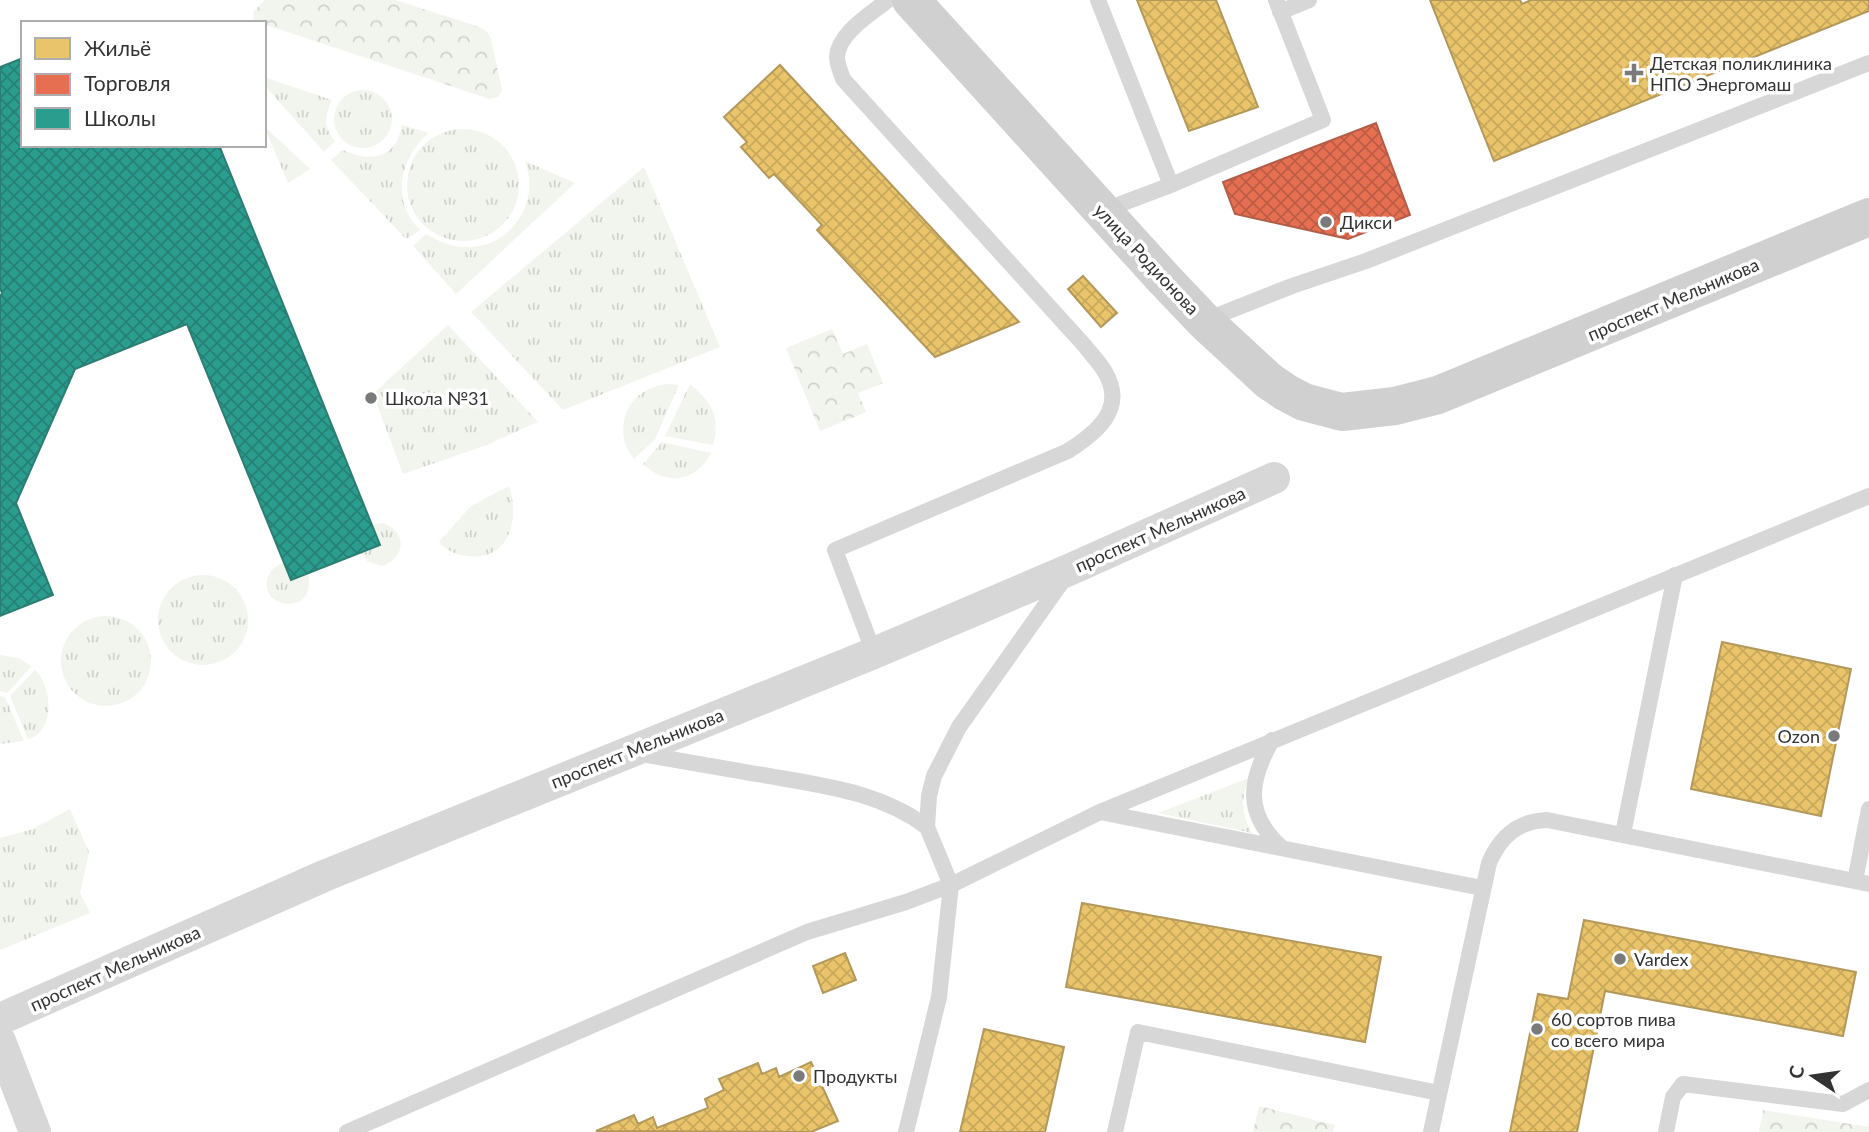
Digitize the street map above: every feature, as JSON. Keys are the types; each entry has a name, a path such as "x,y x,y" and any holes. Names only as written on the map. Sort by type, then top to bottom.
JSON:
{"street":[{"name":"улица Родионова","path":"911,0 1204,321 1285,393 1342,412 1395,406 1438,395"},
{"name":"проспект Мельникова","path":"1438,395 1869,217"},
{"name":"проспект Мельникова","path":"0,1019 324,876 874,653 1275,478"},
{"path":"0,1041 35,1132"}],"lane":[{"path":"874,653 835,550 1068,451 1094,434 1108,417 1112,401 1105,372 1085,346 843,79 837,58 840,45 856,26 888,0"},
{"path":"1098,0 1171,186"},
{"path":"1101,211 1171,186 1323,120 1278,6 1309,0"},
{"path":"1204,321 1292,286 1366,261 1869,62"},
{"path":"347,1132 807,932 906,902 951,885 1100,812 1869,496"},
{"path":"906,1131 939,997 951,885 927,827 929,796 934,776 959,727 1071,569"},
{"path":"1623,834 1675,575"},
{"path":"1272,740 1261,759 1254,781 1254,807 1265,832 1283,848"},
{"path":"629,752 851,791 898,808 927,827"},
{"path":"1431,1132 1482,888 1496,846 1507,834 1526,823 1547,820 1862,883 1869,809"},
{"path":"1100,812 1482,888"},
{"path":"1115,1132 1138,1032 1439,1093"},
{"path":"1666,1132 1673,1097 1683,1084 1843,1104 1869,1090"}],"green space":[{"path":"264,0 395,0 480,27 487,32 491,39 502,90 498,97 490,99 266,25 266,21 254,21 253,13"},
{"path":"266,78 332,100 326,121 328,131 335,141 324,152 266,87"},
{"path":"363,90 374,92 387,103 392,119 390,130 379,143 363,148 352,146 339,135 334,119 336,108 347,95"},
{"path":"402,125 429,133 411,154 402,180 405,206 420,230 406,239 331,160 343,150 363,156 381,155 394,145"},
{"path":"266,128 310,169 288,183 266,131"},
{"path":"463,129 484,134 502,146 514,164 519,185 514,206 502,224 484,236 463,241 442,236 424,224 412,206 407,185 412,164 424,146 442,134"},
{"path":"525,161 575,183 456,294 413,246 426,234 444,243 463,247 480,246 495,241 507,232 518,221 529,193"},
{"path":"644,167 720,347 563,410 471,312"},
{"path":"448,325 538,422 484,446 403,474 373,394"},
{"path":"832,329 843,354 867,344 883,383 858,393 866,412 820,431 786,348"},
{"path":"669,384 679,385 655,439 634,459 624,439 623,428 628,409 649,389"},
{"path":"690,384 704,396 712,410 716,426 713,445 665,436"},
{"path":"662,442 711,453 698,470 690,475 681,478 662,476 643,464"},
{"path":"509,486 512,524 508,535 494,552 482,556 456,554 439,542 471,506"},
{"path":"382,523 396,532 401,545 395,558 381,566 367,561 361,552 372,525"},
{"path":"283,563 291,580 308,573 309,587 304,597 297,602 278,602 267,588 271,572"},
{"path":"203,575 220,578 235,588 245,603 248,620 245,637 235,652 220,662 203,665 186,662 171,652 161,637 158,620 161,603 171,588 186,578"},
{"path":"106,616 123,619 138,629 148,644 151,661 148,678 138,693 123,703 106,706 89,703 74,693 64,678 61,661 64,644 74,629 89,619"},
{"path":"0,655 18,658 32,666 7,693 0,691"},
{"path":"35,670 41,677 48,697 47,718 37,735 28,739 10,696"},
{"path":"0,696 5,697 24,741 0,744"},
{"path":"1249,778 1243,806 1252,833 1158,813"},
{"path":"70,809 89,852 80,893 90,913 0,950 0,838 33,829"},
{"path":"1259,1106 1335,1125 1333,1132 1253,1132"},
{"path":"1763,1110 1869,1127 1869,1132 1759,1132"}],"building: Жильё":[{"path":"1137,0 1216,0 1258,107 1189,131"},
{"path":"1430,0 1520,0 1522,4 1531,0 1869,0 1869,11 1494,161"},
{"path":"780,65 1019,322 935,357 817,230 822,225 774,174 769,178 741,147 747,142 724,117"},
{"path":"1083,276 1117,313 1101,327 1068,289"},
{"path":"1722,642 1851,669 1821,816 1691,789"},
{"path":"1082,903 1381,957 1365,1042 1066,987"},
{"path":"1584,920 1856,972 1843,1036 1605,991 1577,1132 1510,1132 1538,994 1568,999"},
{"path":"845,953 856,980 823,993 813,966"},
{"path":"984,1029 1064,1047 1045,1132 960,1132"},
{"path":"811,1062 838,1121 811,1132 596,1131 634,1115 638,1124 653,1117 657,1128 708,1108 705,1099 724,1090 719,1079 758,1063 762,1074 776,1068 779,1077"}],"building: Торговля":[{"path":"1376,123 1410,215 1348,239 1235,214 1223,182"}],"building: Школы":[{"path":"21,59 21,147 220,147 380,545 291,580 187,324 75,369 16,503 53,595 0,616 0,67"}],"place":[{"name":"Детская поликлиника НПО Энергомаш","path":"1634,73"},
{"name":"Дикси","path":"1326,222"},
{"name":"Школа №31","path":"371,398"},
{"name":"Ozon","path":"1834,736"},
{"name":"Vardex","path":"1620,959"},
{"name":"60 сортов пива со всего мира","path":"1537,1029"},
{"name":"Продукты","path":"799,1076"}]}
